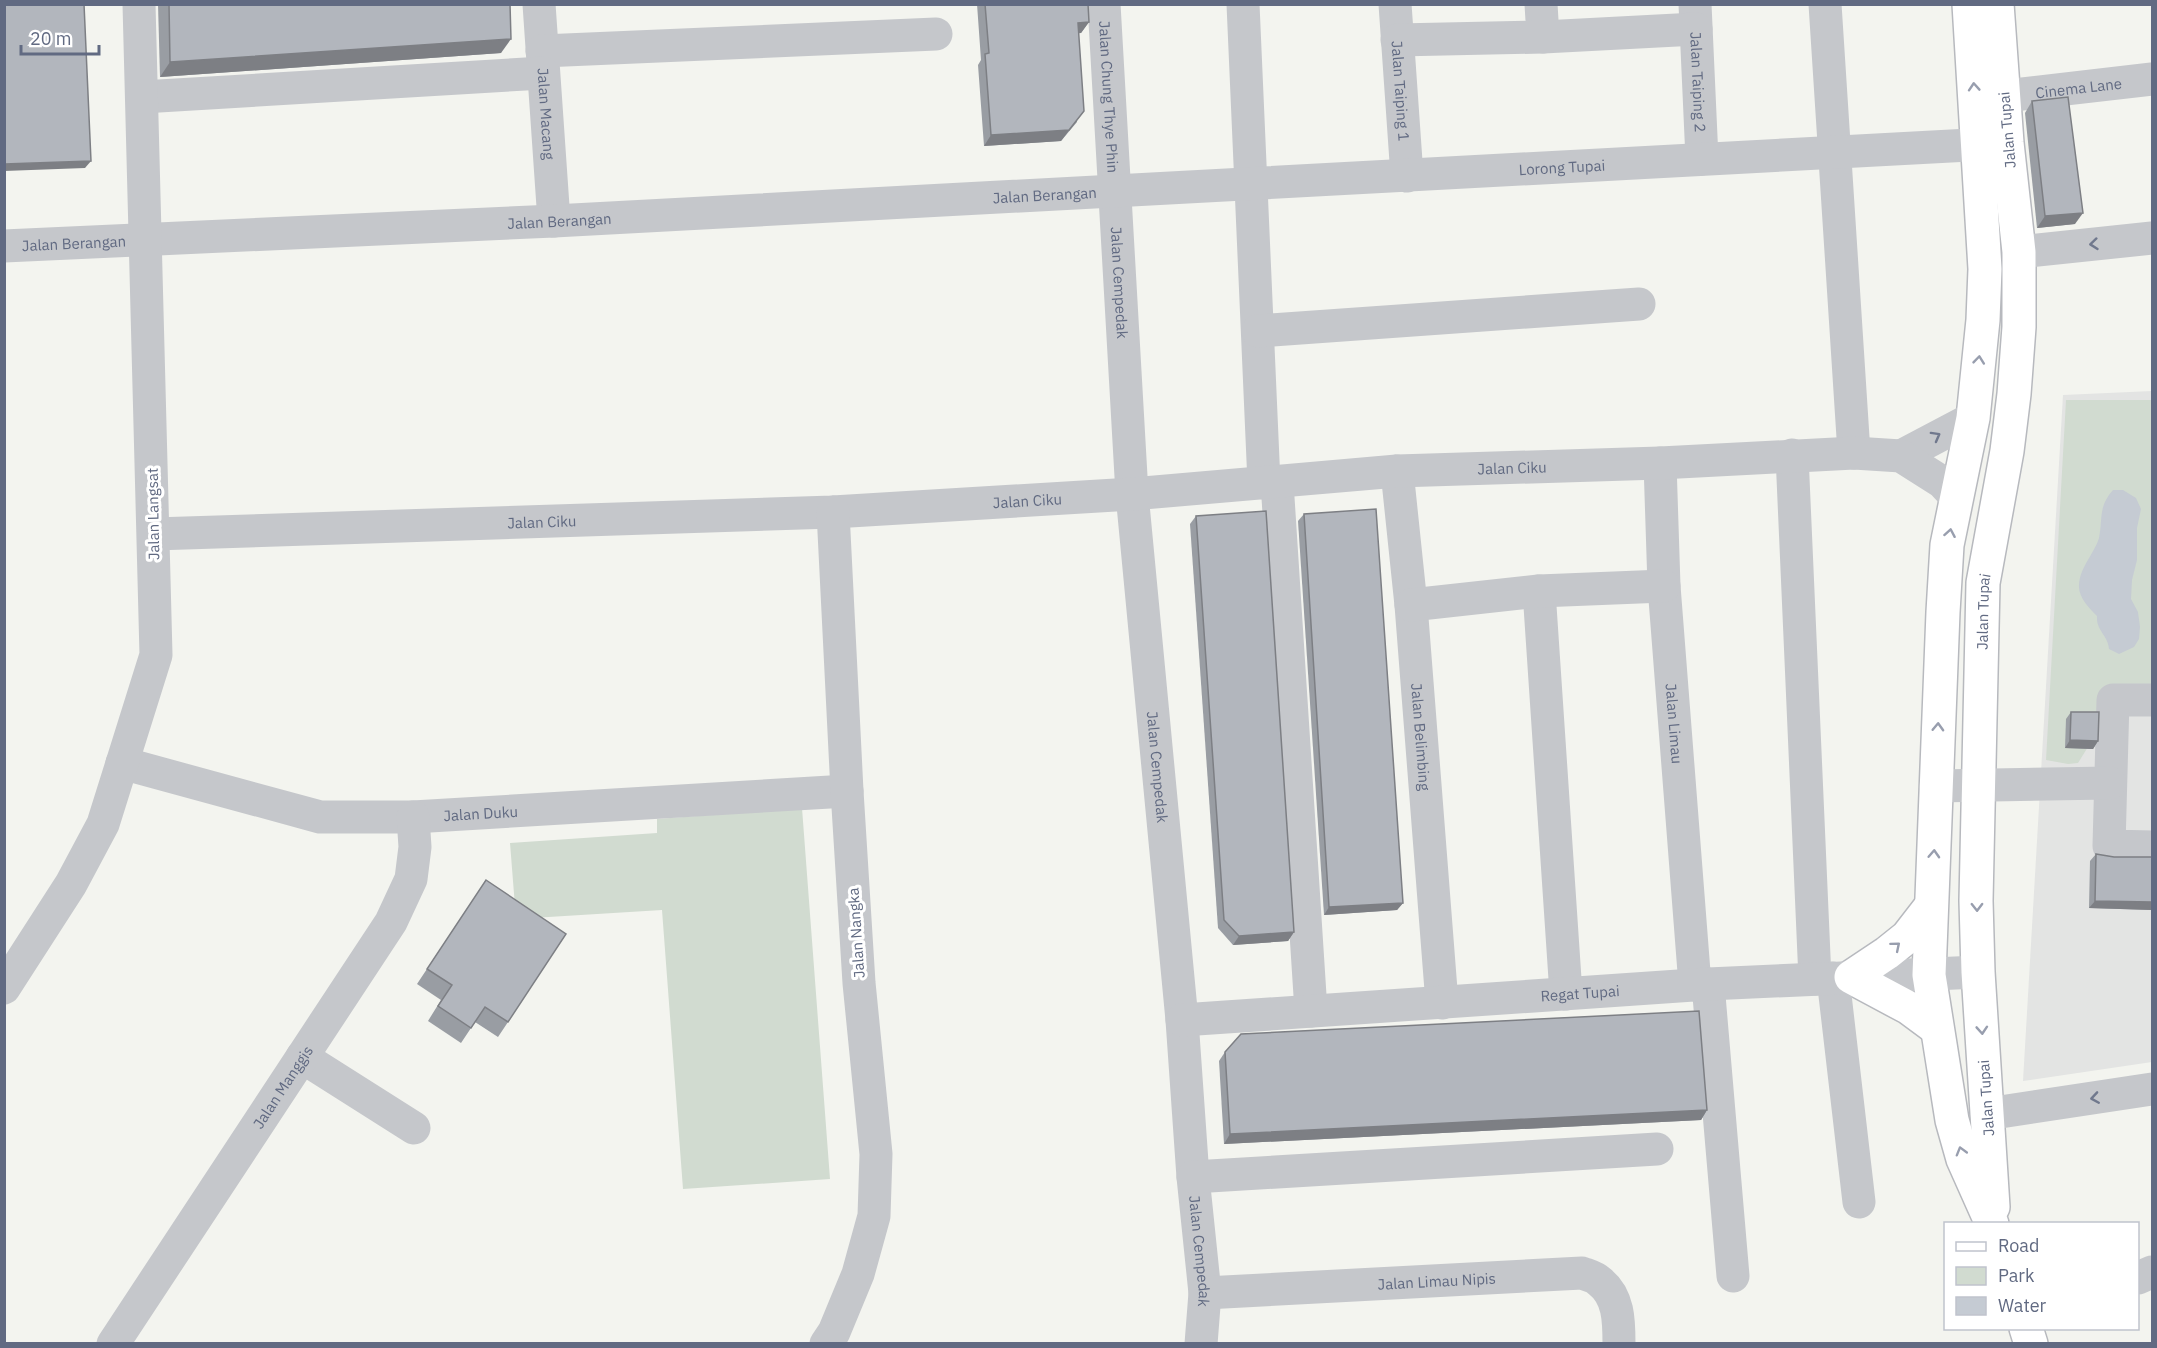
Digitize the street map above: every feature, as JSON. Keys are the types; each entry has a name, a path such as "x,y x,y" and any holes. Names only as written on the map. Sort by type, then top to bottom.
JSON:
{"main road":[{"name":"Jalan Tupai","path":"1969,4 1992,144 2019,252 2019,327 2014,394 2007,451 1983,583 1976,901 1993,1222"},
{"name":"Jalan Tupai","path":"1992,144 2005,96 1997,4"},
{"path":"1992,144 1983,320 1973,418 1947,546 1929,975 1952,1120 1963,1159 1992,1222"},
{"path":"1833,978 1887,953 1906,937 1931,906"},
{"path":"1833,978 1909,1008 1936,1028"}],"street":[{"name":"Jalan Langsat","path":"4,988 71,884 103,824 156,655 139,4"},
{"name":"Jalan Macang","path":"538,4 554,221"},
{"name":"Jalan Chung Thye Phin","path":"1104,4 1116,190"},
{"path":"1243,4 1258,331 1311,1011"},
{"name":"Jalan Taiping 1","path":"1395,4 1407,176"},
{"path":"1541,4 1543,37"},
{"path":"1825,4 1854,453"},
{"path":"1397,40 1543,37 1696,17"},
{"name":"Jalan Taiping 2","path":"1696,17 1702,159"},
{"path":"142,97 543,62 936,34"},
{"name":"Cinema Lane","path":"2005,96 2152,79"},
{"name":"Lorong Tupai","path":"1116,190 1992,144"},
{"name":"Jalan Berangan","path":"4,246 554,221 1116,190"},
{"name":"Jalan Cempedak","path":"1116,190 1132,494 1182,1020 1192,1177 1205,1293 1201,1344"},
{"path":"2019,252 2152,238"},
{"path":"1258,331 1639,304"},
{"path":"1956,497 1942,482 1901,456 1973,418"},
{"name":"Jalan Ciku","path":"154,534 833,512 1132,494 1397,471 1660,463 1854,453 1901,456"},
{"path":"1792,455 1833,978 1859,1202"},
{"name":"Jalan Limau","path":"1660,463 1664,586 1702,985 1733,1276"},
{"name":"Jalan Belimbing","path":"1397,471 1411,605 1442,1002"},
{"name":"Jalan Nangka","path":"826,1344 834,1332 858,1274 874,1216 876,1154 859,983 833,512"},
{"path":"1411,605 1539,591 1664,586"},
{"path":"1539,591 1566,994"},
{"path":"2152,700 2113,700 2109,846 2152,847"},
{"name":"Jalan Duku","path":"122,763 320,817 413,817 847,792"},
{"path":"1936,786 2110,783"},
{"name":"Jalan Manggis","path":"125,1339 302,1057 391,922 411,879 415,847 413,817"},
{"name":"Regat Tupai","path":"1182,1020 1702,985 1978,972"},
{"path":"302,1057 414,1128"},
{"path":"1987,1114 2152,1089"},
{"path":"1192,1177 1658,1149"},
{"name":"Jalan Limau Nipis","path":"1205,1293 1582,1273 1599,1281 1614,1299 1619,1321 1619,1344"}],"shaded area":[{"path":"2152,391 2152,1062 2023,1081 2063,395"}],"green space":[{"path":"2066,400 2152,400 2152,691 2101,726 2078,763 2068,764 2046,760"},
{"path":"802,808 830,1179 683,1189 662,910 516,919 510,843 657,833 657,819"}],"water":[{"path":"2113,490 2123,490 2136,498 2141,509 2137,528 2137,560 2132,580 2131,599 2138,612 2139,639 2134,647 2119,654 2109,649 2107,640 2098,626 2097,616 2085,602 2079,589 2084,566 2099,538 2103,507"}],"building":[{"path":"4,4 84,4 91,161 4,164"},
{"path":"169,4 510,4 511,39 170,62"},
{"path":"985,4 1088,4 1089,22 1078,23 1084,111 1069,130 991,135 985,54 989,53"},
{"path":"2068,97 2083,213 2045,216 2032,101"},
{"path":"1376,509 1403,903 1329,907 1304,514"},
{"path":"1266,511 1294,932 1239,936 1224,920 1196,516"},
{"path":"2071,712 2099,712 2098,741 2070,740"},
{"path":"2096,854 2114,857 2152,857 2152,902 2095,901"},
{"path":"486,880 566,934 508,1022 485,1007 471,1028 438,1006 452,985 427,969"},
{"path":"1699,1011 1707,1110 1230,1134 1225,1052 1241,1034"}]}
